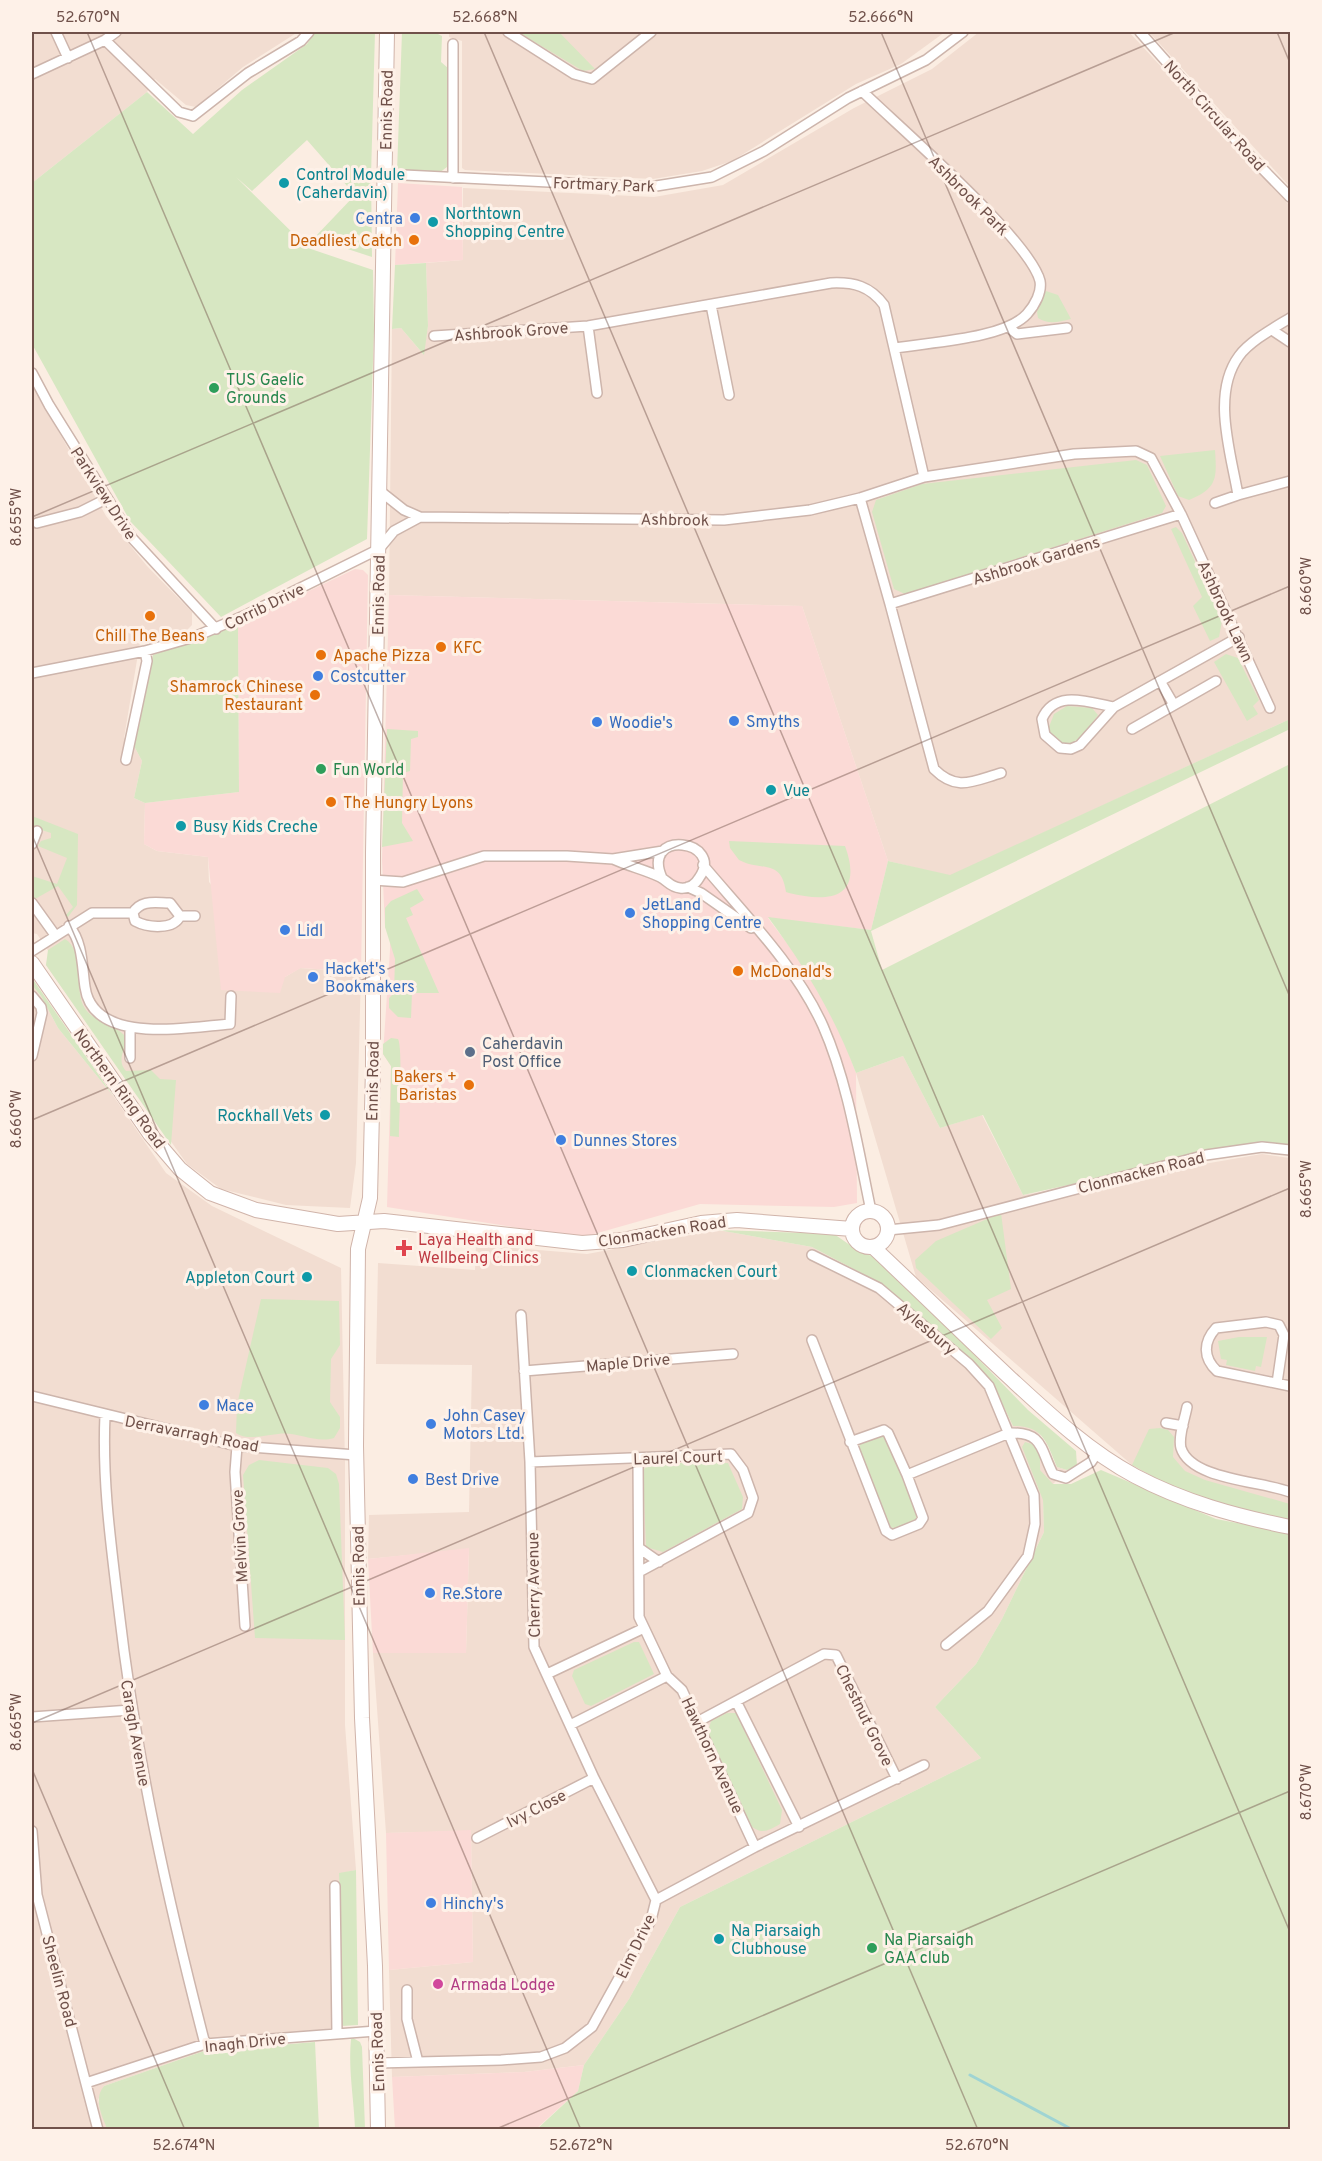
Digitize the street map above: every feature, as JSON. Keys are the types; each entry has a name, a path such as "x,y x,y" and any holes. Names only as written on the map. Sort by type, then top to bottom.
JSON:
{"main road":[{"name":"Ennis Road","path":"378,2130 376,2031 362,1718 356,1455 358,1248 370,1198 373,1067 373,880 387,32"},
{"name":"Northern Ring Road","path":"32,963 150,1134 180,1169 203,1187 210,1192 256,1210 338,1224 364,1222"},
{"path":"901,1273 883,1217 871,1211 860,1214 852,1229 859,1243 873,1247 1052,1417 1098,1452 1133,1475 1180,1497 1230,1514 1290,1527"},
{"name":"Clonmacken Road","path":"364,1222 384,1221 582,1243 623,1240 701,1222 737,1220 852,1229"},
{"path":"873,1247 887,1233"}],"street":[{"path":"56,32 68,58"},
{"path":"32,74 105,40 116,32"},
{"path":"105,40 179,112 193,116 248,73 301,41 309,32"},
{"path":"508,32 574,74 592,79 651,32"},
{"name":"Fortmary Park","path":"384,174 655,187 712,177 749,159 862,91 926,60 963,32"},
{"name":"North Circular Road","path":"1140,32 1250,156 1290,197"},
{"path":"453,44 453,177"},
{"name":"Ashbrook Park","path":"862,91 1001,225 1025,255 1040,281 1038,300 1026,315 1008,327 896,348"},
{"name":"Ashbrook Grove","path":"435,336 588,326 831,283 857,284 877,295 884,305 896,348"},
{"path":"711,304 729,395"},
{"path":"1026,315 1043,330"},
{"path":"1238,495 1224,409 1229,373 1240,354 1290,318"},
{"name":"Ashbrook Grove","path":"588,326 597,393"},
{"name":"Ashbrook Park","path":"1008,327 1017,334 1067,328"},
{"path":"1272,330 1290,342"},
{"path":"896,348 924,477"},
{"name":"Parkview Drive","path":"32,373 106,499 132,538 216,629"},
{"name":"Ashbrook","path":"380,491 404,510 420,517 724,520 810,510 860,498 924,477 1074,454 1136,451 1151,458 1181,514"},
{"path":"1215,503 1290,481"},
{"path":"860,498 934,769 946,781 962,784 1001,773"},
{"path":"37,523 80,512 106,499"},
{"name":"Ashbrook Gardens","path":"890,604 1181,514"},
{"name":"Ashbrook Lawn","path":"1181,514 1270,708"},
{"name":"Ashbrook","path":"378,549 394,531 420,517"},
{"name":"Corrib Drive","path":"32,673 145,651 216,629 378,549"},
{"path":"1114,706 1069,698 1053,704 1042,719 1045,735 1060,748 1071,749 1080,745 1114,706 1239,637"},
{"path":"126,760 147,661 145,651"},
{"path":"1160,681 1174,705"},
{"path":"1132,729 1216,681"},
{"path":"32,844 37,831"},
{"path":"373,880 403,882 484,856 567,856 613,859 663,851 676,844 690,845 700,854 703,865 791,974 823,1025 840,1072 871,1211"},
{"path":"662,878 658,865 663,851"},
{"path":"613,859 662,878 672,886 688,887 734,915 766,941"},
{"path":"688,887 697,881 703,865"},
{"path":"32,903 55,935"},
{"path":"145,903 170,903 180,916 177,922 171,925 142,925 135,921 133,913 137,907 145,903"},
{"path":"32,951 83,917 100,911 133,913"},
{"path":"180,916 195,916"},
{"path":"69,926 77,935 87,998 93,1009 130,1029 230,1024 231,996"},
{"path":"32,996 41,1007 42,1013 32,1056"},
{"path":"130,1029 130,1058"},
{"name":"Clonmacken Road","path":"887,1233 939,1225 1206,1155 1263,1147 1290,1150"},
{"name":"Aylesbury","path":"812,1255 879,1287 969,1364 989,1386 1034,1495 1035,1524 1028,1556 988,1611 945,1645"},
{"name":"Cherry Avenue","path":"521,1315 530,1462 534,1647 594,1778 656,1900"},
{"path":"1277,1383 1284,1335 1279,1326 1266,1322 1216,1328 1208,1337 1206,1352 1210,1365 1217,1371 1290,1386"},
{"path":"812,1340 850,1442 886,1531 892,1535 919,1524 923,1518 888,1433 884,1430 850,1442"},
{"name":"Maple Drive","path":"524,1371 733,1354"},
{"name":"Derravarragh Road","path":"32,1396 237,1446 356,1455"},
{"path":"1187,1407 1180,1446 1186,1459 1201,1471 1290,1492"},
{"name":"Caragh Avenue","path":"105,1415 104,1473 130,1710 159,1855 206,2044"},
{"path":"1166,1423 1184,1426"},
{"path":"907,1475 1009,1433 1025,1432 1039,1440 1053,1474 1066,1478 1091,1462 1098,1452"},
{"name":"Melvin Grove","path":"237,1446 236,1472 245,1626"},
{"name":"Laurel Court","path":"530,1462 730,1454 743,1470 753,1498 748,1513 639,1572"},
{"name":"Hawthorn Avenue","path":"638,1459 639,1617 642,1629 667,1677 682,1690 755,1847"},
{"path":"639,1548 659,1562"},
{"path":"547,1674 642,1629"},
{"name":"Chestnut Grove","path":"697,1722 824,1654 836,1655 897,1779"},
{"path":"570,1725 667,1677"},
{"path":"736,1701 799,1827"},
{"path":"32,1717 130,1710"},
{"name":"Elm Drive","path":"377,2063 541,2057 566,2048 592,2027 651,1920 656,1900 755,1847 924,1765"},
{"name":"Ivy Close","path":"477,1838 594,1778"},
{"name":"Sheelin Road","path":"32,1831 37,1894 98,2130"},
{"path":"335,1886 337,2034"},
{"path":"407,1990 407,2019 418,2062"},
{"name":"Inagh Drive","path":"86,2083 206,2044 376,2031"}],"shaded area":[{"path":"32,32 298,32 243,67 196,107 186,105 155,79 147,92 32,183"},
{"path":"449,32 945,32 901,64 856,84 732,161 702,171 653,179 465,170 462,168 462,41 449,37"},
{"path":"979,32 1129,32 1290,206 1290,719 950,876 888,861 802,606 389,595 392,329 401,328 423,354 428,326 426,263 463,260 463,188 654,197 723,185 854,108 932,69"},
{"path":"1149,32 1290,32 1290,187"},
{"path":"398,183 462,187 463,260 395,265"},
{"path":"32,384 106,516 147,566 192,612 192,625 186,631 140,642 124,738 133,744 142,761 134,798 145,803 144,844 157,851 208,857 209,882 285,977 300,968 361,972 356,1163 350,1208 286,1205 221,1189 187,1164 46,965 49,952 37,934 32,933"},
{"path":"355,569 363,570 368,575 361,972 301,968 285,977 280,993 221,990 208,857 157,851 144,844 145,803 239,792 238,625"},
{"name":"JetLand Shopping Centre","path":"389,595 802,606 888,861 871,930 768,918 801,962 825,1001 841,1033 856,1073 857,1203 834,1207 700,1204 587,1236 550,1233 387,1207 391,1066 383,1054 390,936 385,927 382,860"},
{"path":"32,985 41,996 58,1028 114,1097 166,1173 212,1206 341,1268 345,1463 345,1725 356,1870 339,1874 342,2026 204,2051 104,2086 98,2100 107,2129 32,2129"},
{"path":"903,1056 940,1128 982,1115 1023,1195 1262,1154 1290,1158 1290,1525 1185,1494 1132,1465 916,1277 856,1073"},
{"path":"718,1230 812,1247 882,1284 969,1358 993,1384 1013,1426 1028,1426 1038,1431 1057,1467 1067,1470 1053,1484 1043,1500 1044,1532 1002,1619 976,1664 935,1707 981,1758 680,1907 629,1999 584,2065 524,2072 392,2077 389,1970 473,1962 471,1831 386,1833 373,1653 466,1653 469,1549 368,1559 369,1515 469,1512 472,1365 376,1364 378,1263 475,1270 476,1245 587,1254"},
{"path":"469,1548 466,1653 373,1653 368,1559"},
{"path":"471,1830 473,1962 389,1970 386,1833"},
{"path":"584,2065 578,2091 536,2129 395,2129 392,2077 524,2072"}],"green space":[{"name":"TUS Gaelic Grounds","path":"315,32 375,32 371,176 372,257 314,238 355,195 307,140 252,191 236,177 308,248 373,270 374,331 367,539 221,617 130,521 32,344 32,183 147,92 193,134 242,90 307,44"},
{"path":"402,32 434,32 442,36 441,62 448,68 447,167 439,173 397,172"},
{"path":"518,32 559,32 595,69 583,71"},
{"path":"426,263 428,326 424,355 401,328 392,329 395,265"},
{"path":"1046,291 1058,295 1071,319 1050,322 1038,318 1037,312"},
{"path":"1215,450 1216,468 1210,487 1189,500 1178,496 1160,456"},
{"path":"1136,460 1147,465 1166,506 1162,513 905,594 894,589 872,512 876,500 922,484"},
{"path":"1176,527 1182,533 1222,621 1219,637 1210,641 1193,606 1202,597 1171,529"},
{"path":"238,625 239,792 145,803 134,798 142,761 133,744 153,655"},
{"path":"1226,654 1238,658 1259,700 1253,706 1258,714 1247,721 1214,662"},
{"path":"1067,706 1092,708 1098,715 1085,733 1070,745 1063,745 1047,732 1054,714"},
{"path":"1290,719 1290,729 871,931 882,970 1290,764 1290,1145 1263,1142 1023,1195 983,1115 940,1128 903,1056 856,1073 818,992 768,917 871,930 888,861 950,875"},
{"path":"387,729 418,731 418,737 411,739 410,771 403,773 402,823 413,841 382,847"},
{"path":"32,816 78,834 77,905 68,917 66,915 73,907 58,886 35,899 32,895 32,876 57,884 67,858 38,846 41,841 51,838 51,833 32,827"},
{"path":"729,841 845,846 850,863 850,877 840,893 830,896 804,896 789,893 786,892 780,874 775,870 739,860 730,848"},
{"path":"417,889 424,900 410,908 413,915 406,918 439,993 412,993 411,1018 398,1017 389,1008 389,998 394,993 395,959 385,927 385,908 391,901"},
{"path":"65,939 75,951 81,997 86,1010 124,1035 122,1062 126,1071 151,1070 160,1079 176,1080 171,1145 46,965 48,950"},
{"path":"32,978 114,1097 58,1028 41,996 32,985"},
{"path":"391,1038 398,1039 401,1069 399,1137 390,1136 391,1066 383,1054 383,1044"},
{"path":"1001,1213 1011,1289 987,1300 1002,1328 991,1339 916,1268 915,1260 936,1241"},
{"path":"718,1230 834,1234 860,1252 881,1259 1028,1410 1076,1451 1077,1466 1067,1470 1057,1467 1047,1443 1037,1432 1023,1426 1013,1426 993,1384 969,1358 882,1284 812,1247"},
{"path":"261,1299 339,1301 340,1345 331,1359 330,1402 340,1417 340,1428 334,1438 320,1439 293,1434 245,1437 236,1433 237,1405"},
{"path":"1239,1337 1267,1337 1261,1367 1256,1366 1255,1371 1226,1365 1227,1360 1221,1359 1218,1341"},
{"path":"1149,1429 1168,1430 1174,1437 1173,1457 1185,1471 1205,1480 1290,1504 1290,1525 1185,1494 1132,1465"},
{"path":"880,1435 886,1438 917,1515 916,1521 895,1528 889,1527 859,1450 860,1442"},
{"path":"1025,1442 1032,1444 1040,1455 1040,1470 1053,1484 1071,1484 1101,1470 1216,1519 1290,1533 1290,2129 536,2130 578,2091 584,2065 629,1999 680,1907 981,1758 935,1707 976,1664 1002,1619 1044,1532 1043,1500 1022,1447"},
{"path":"259,1460 328,1468 336,1474 339,1484 345,1640 255,1638 243,1475 249,1465"},
{"path":"650,1463 728,1463 743,1497 742,1509 663,1552 646,1547 643,1470"},
{"path":"634,1642 639,1642 654,1674 591,1706 585,1704 572,1676 574,1670"},
{"path":"727,1713 736,1713 782,1810 780,1824 768,1830 761,1831 750,1825 707,1735 711,1721"},
{"path":"356,1870 358,2025 342,2026 339,1873"},
{"path":"351,2039 360,2042 362,2047 365,2129 355,2129 350,2062"},
{"path":"315,2042 319,2129 107,2129 101,2113 99,2096 104,2086 204,2051"}],"waterway":[{"path":"970,2075 1073,2130"}],"place":[{"name":"Control Module (Caherdavin)","path":"284,183"},
{"name":"Centra","path":"415,218"},
{"name":"Northtown Shopping Centre","path":"433,222"},
{"name":"Deadliest Catch","path":"414,240"},
{"name":"TUS Gaelic Grounds","path":"214,388"},
{"name":"Chill The Beans","path":"150,616"},
{"name":"KFC","path":"441,647"},
{"name":"Apache Pizza","path":"321,655"},
{"name":"Costcutter","path":"318,676"},
{"name":"Shamrock Chinese Restaurant","path":"315,695"},
{"name":"Smyths","path":"734,721"},
{"name":"Woodie's","path":"597,722"},
{"name":"Fun World","path":"321,769"},
{"name":"Vue","path":"771,790"},
{"name":"The Hungry Lyons","path":"331,802"},
{"name":"Busy Kids Creche","path":"181,826"},
{"name":"JetLand Shopping Centre","path":"630,913"},
{"name":"Lidl","path":"285,930"},
{"name":"McDonald's","path":"738,971"},
{"name":"Hacket's Bookmakers","path":"313,977"},
{"name":"Caherdavin Post Office","path":"470,1052"},
{"name":"Bakers + Baristas","path":"469,1085"},
{"name":"Rockhall Vets","path":"325,1115"},
{"name":"Dunnes Stores","path":"561,1140"},
{"name":"Laya Health and Wellbeing Clinics","path":"404,1248"},
{"name":"Clonmacken Court","path":"632,1271"},
{"name":"Appleton Court","path":"307,1277"},
{"name":"Mace","path":"204,1405"},
{"name":"John Casey Motors Ltd.","path":"431,1424"},
{"name":"Best Drive","path":"413,1479"},
{"name":"Re.Store","path":"430,1593"},
{"name":"Hinchy's","path":"431,1903"},
{"name":"Na Piarsaigh Clubhouse","path":"719,1939"},
{"name":"Na Piarsaigh GAA club","path":"872,1948"},
{"name":"Armada Lodge","path":"438,1984"}]}
